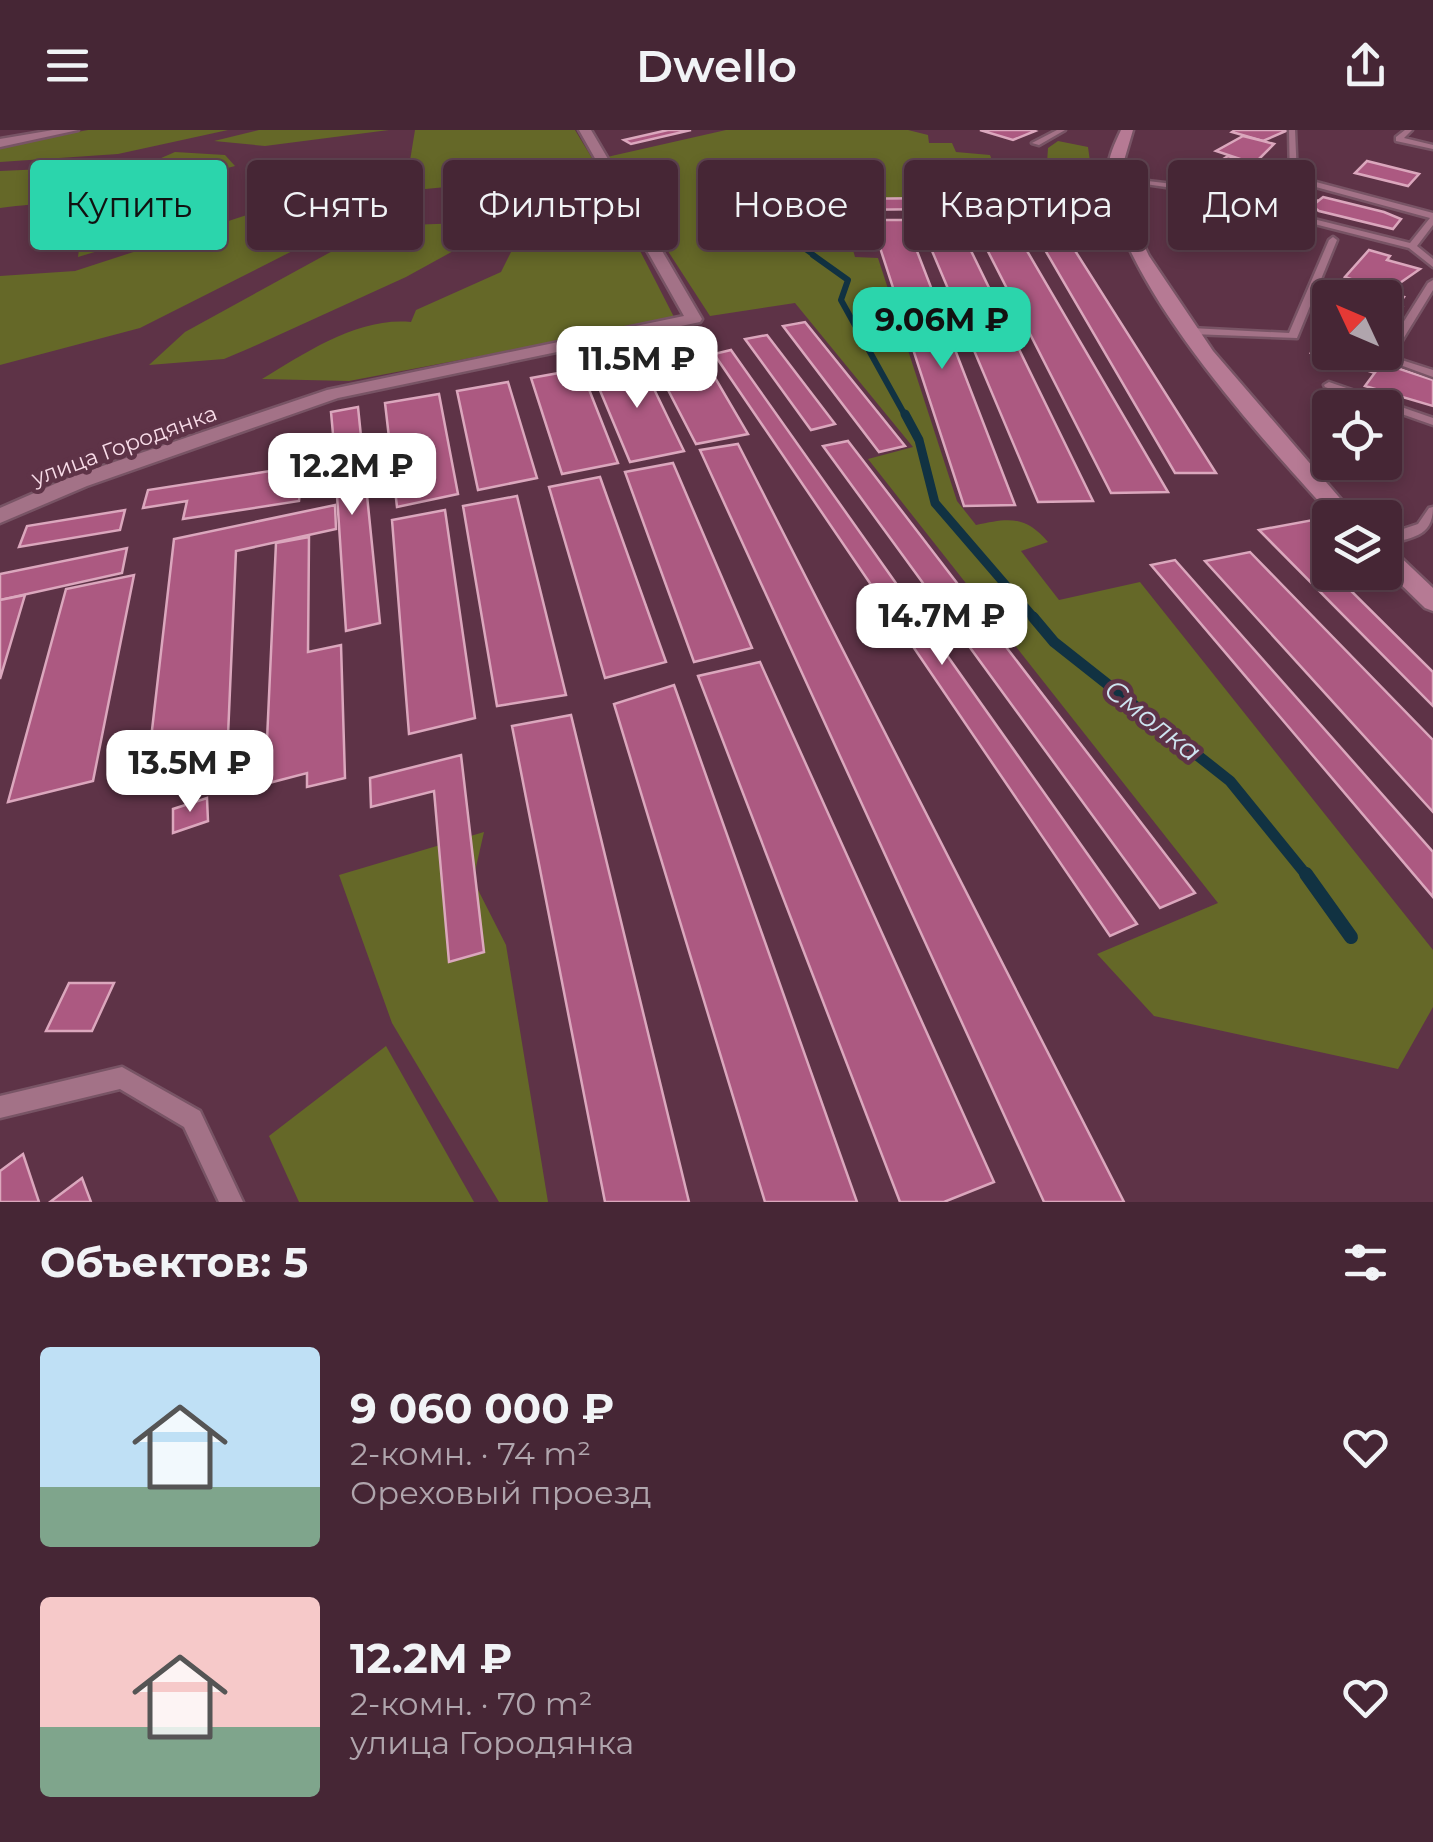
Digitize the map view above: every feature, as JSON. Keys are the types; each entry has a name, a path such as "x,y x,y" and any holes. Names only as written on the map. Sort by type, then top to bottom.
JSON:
{"street":[{"path":"0,144 72,130"},
{"name":"улица Городянка","path":"0,516 80,481 333,394 694,319 584,130"},
{"path":"1119,160 1127,130"},
{"path":"1142,250 1191,331 1272,435 1331,500"},
{"path":"1402,572 1433,602"}],"lane":[{"path":"1036,143 1062,130"},
{"path":"1292,130 1293,178 1433,218 1412,246"},
{"path":"1409,130 1399,139 1433,148"},
{"path":"1148,183 1174,186 1412,246 1433,264"},
{"path":"1191,331 1293,336 1333,240"},
{"path":"1433,283 1386,358 1433,374"},
{"path":"1328,386 1433,422"},
{"path":"1402,534 1423,527 1433,512"},
{"path":"0,1107 122,1078 192,1119 231,1202"}],"green space":[{"path":"88,130 228,130 118,154 0,162 0,146"},
{"path":"259,130 389,130 265,146 214,141"},
{"path":"415,130 575,130 592,158 443,160 443,187 423,189 423,160 410,160"},
{"path":"726,130 908,130 928,135 929,143 952,143 956,152 990,155 992,160 904,160 904,198 884,198 884,160 698,160 698,250 853,250 855,257 878,258 957,501 976,525 1015,521 1040,533 1048,542 1021,551 1059,600 1140,582 1433,950 1433,1007 1398,1069 1154,1016 1097,954 1218,903 868,459 913,447 795,303 710,316 667,250 678,250 678,160 607,157"},
{"path":"1058,141 1088,147 1090,160 1047,160 1048,148"},
{"path":"175,152 225,155 235,166 227,168 227,160 157,160"},
{"path":"30,170 30,205 0,208 0,171"},
{"path":"247,215 247,250 294,250 140,328 0,365 0,276 75,271 139,250 227,250 227,221"},
{"path":"423,224 443,224 443,250 455,250 406,277 224,359 149,365 185,332 334,250 423,250"},
{"path":"79,250 101,250 78,257"},
{"path":"512,250 640,250 675,319 349,381 262,379 352,331 391,322 411,322 416,310 501,272"},
{"path":"484,832 473,880 506,945 548,1202 499,1202 392,1023 339,875"},
{"path":"386,1046 474,1202 299,1202 269,1136"}],"building":[{"path":"668,130 691,130 631,144 624,140"},
{"path":"980,130 1032,130 1035,131 1013,140"},
{"path":"1235,130 1288,130 1263,141 1232,132"},
{"path":"1243,136 1274,144 1259,159 1252,160 1216,151"},
{"path":"1367,161 1419,174 1408,186 1355,173"},
{"path":"1323,197 1401,219 1393,229 1319,211 1315,204"},
{"path":"904,198 904,209 884,210 884,199"},
{"path":"884,220 904,220 904,250 917,250 1015,505 964,506 881,250 884,250"},
{"path":"932,250 971,250 1093,501 1038,502"},
{"path":"987,250 1027,250 1168,492 1111,493"},
{"path":"1045,250 1075,250 1216,473 1175,473"},
{"path":"1369,250 1390,256 1387,260 1420,269 1402,282 1345,277"},
{"path":"805,322 905,446 879,452 783,326"},
{"path":"767,335 835,424 811,430 745,339"},
{"path":"697,347 748,434 696,444 650,355"},
{"path":"731,350 1137,924 1110,936 714,354"},
{"path":"640,360 684,451 630,462 591,369"},
{"path":"581,369 618,463 562,474 531,378"},
{"path":"1377,370 1402,370 1433,380 1433,406 1402,397 1402,390 1365,386"},
{"path":"508,382 537,478 478,490 457,391"},
{"path":"439,394 458,494 397,507 385,403"},
{"path":"358,407 380,623 346,631 334,450 309,455 309,439 333,434 331,412"},
{"path":"848,441 1195,893 1160,908 823,446"},
{"path":"738,444 1124,1202 1044,1202 700,450"},
{"path":"673,463 752,648 694,662 625,472"},
{"path":"303,466 299,501 183,519 187,501 143,508 148,490"},
{"path":"600,477 666,662 605,678 549,487"},
{"path":"517,496 566,695 497,706 463,506"},
{"path":"335,505 336,529 236,551 228,736 149,756 174,539"},
{"path":"125,510 120,530 19,547 27,526"},
{"path":"445,510 475,718 409,734 392,520"},
{"path":"1312,520 1312,584 1259,530"},
{"path":"309,537 308,652 341,645 345,778 307,787 307,773 265,784 276,543"},
{"path":"127,548 122,573 0,600 0,574"},
{"path":"1250,552 1433,740 1433,812 1205,561"},
{"path":"1175,560 1433,852 1433,897 1151,565"},
{"path":"134,575 93,781 8,802 66,589"},
{"path":"1318,590 1350,590 1433,672 1433,706"},
{"path":"25,595 0,679 0,600"},
{"path":"760,662 994,1182 944,1202 900,1202 698,676"},
{"path":"674,685 857,1202 765,1202 614,704"},
{"path":"571,715 689,1202 605,1202 512,726"},
{"path":"461,755 484,952 449,962 434,791 371,807 370,778"},
{"path":"207,798 208,821 173,833 173,809"},
{"path":"69,983 114,983 92,1031 46,1031"},
{"path":"23,1154 39,1202 0,1202 0,1171"},
{"path":"82,1178 91,1202 50,1202"}],"waterway":[{"name":"Смолка","path":"806,250 816,257"},
{"name":"Смолка","path":"813,255 848,280 841,300 906,417"},
{"name":"Смолка","path":"905,414 919,440 935,503 1035,619"},
{"name":"Смолка","path":"1033,617 1054,642 1230,781 1308,877"},
{"name":"Смолка","path":"1306,874 1351,937"}]}
